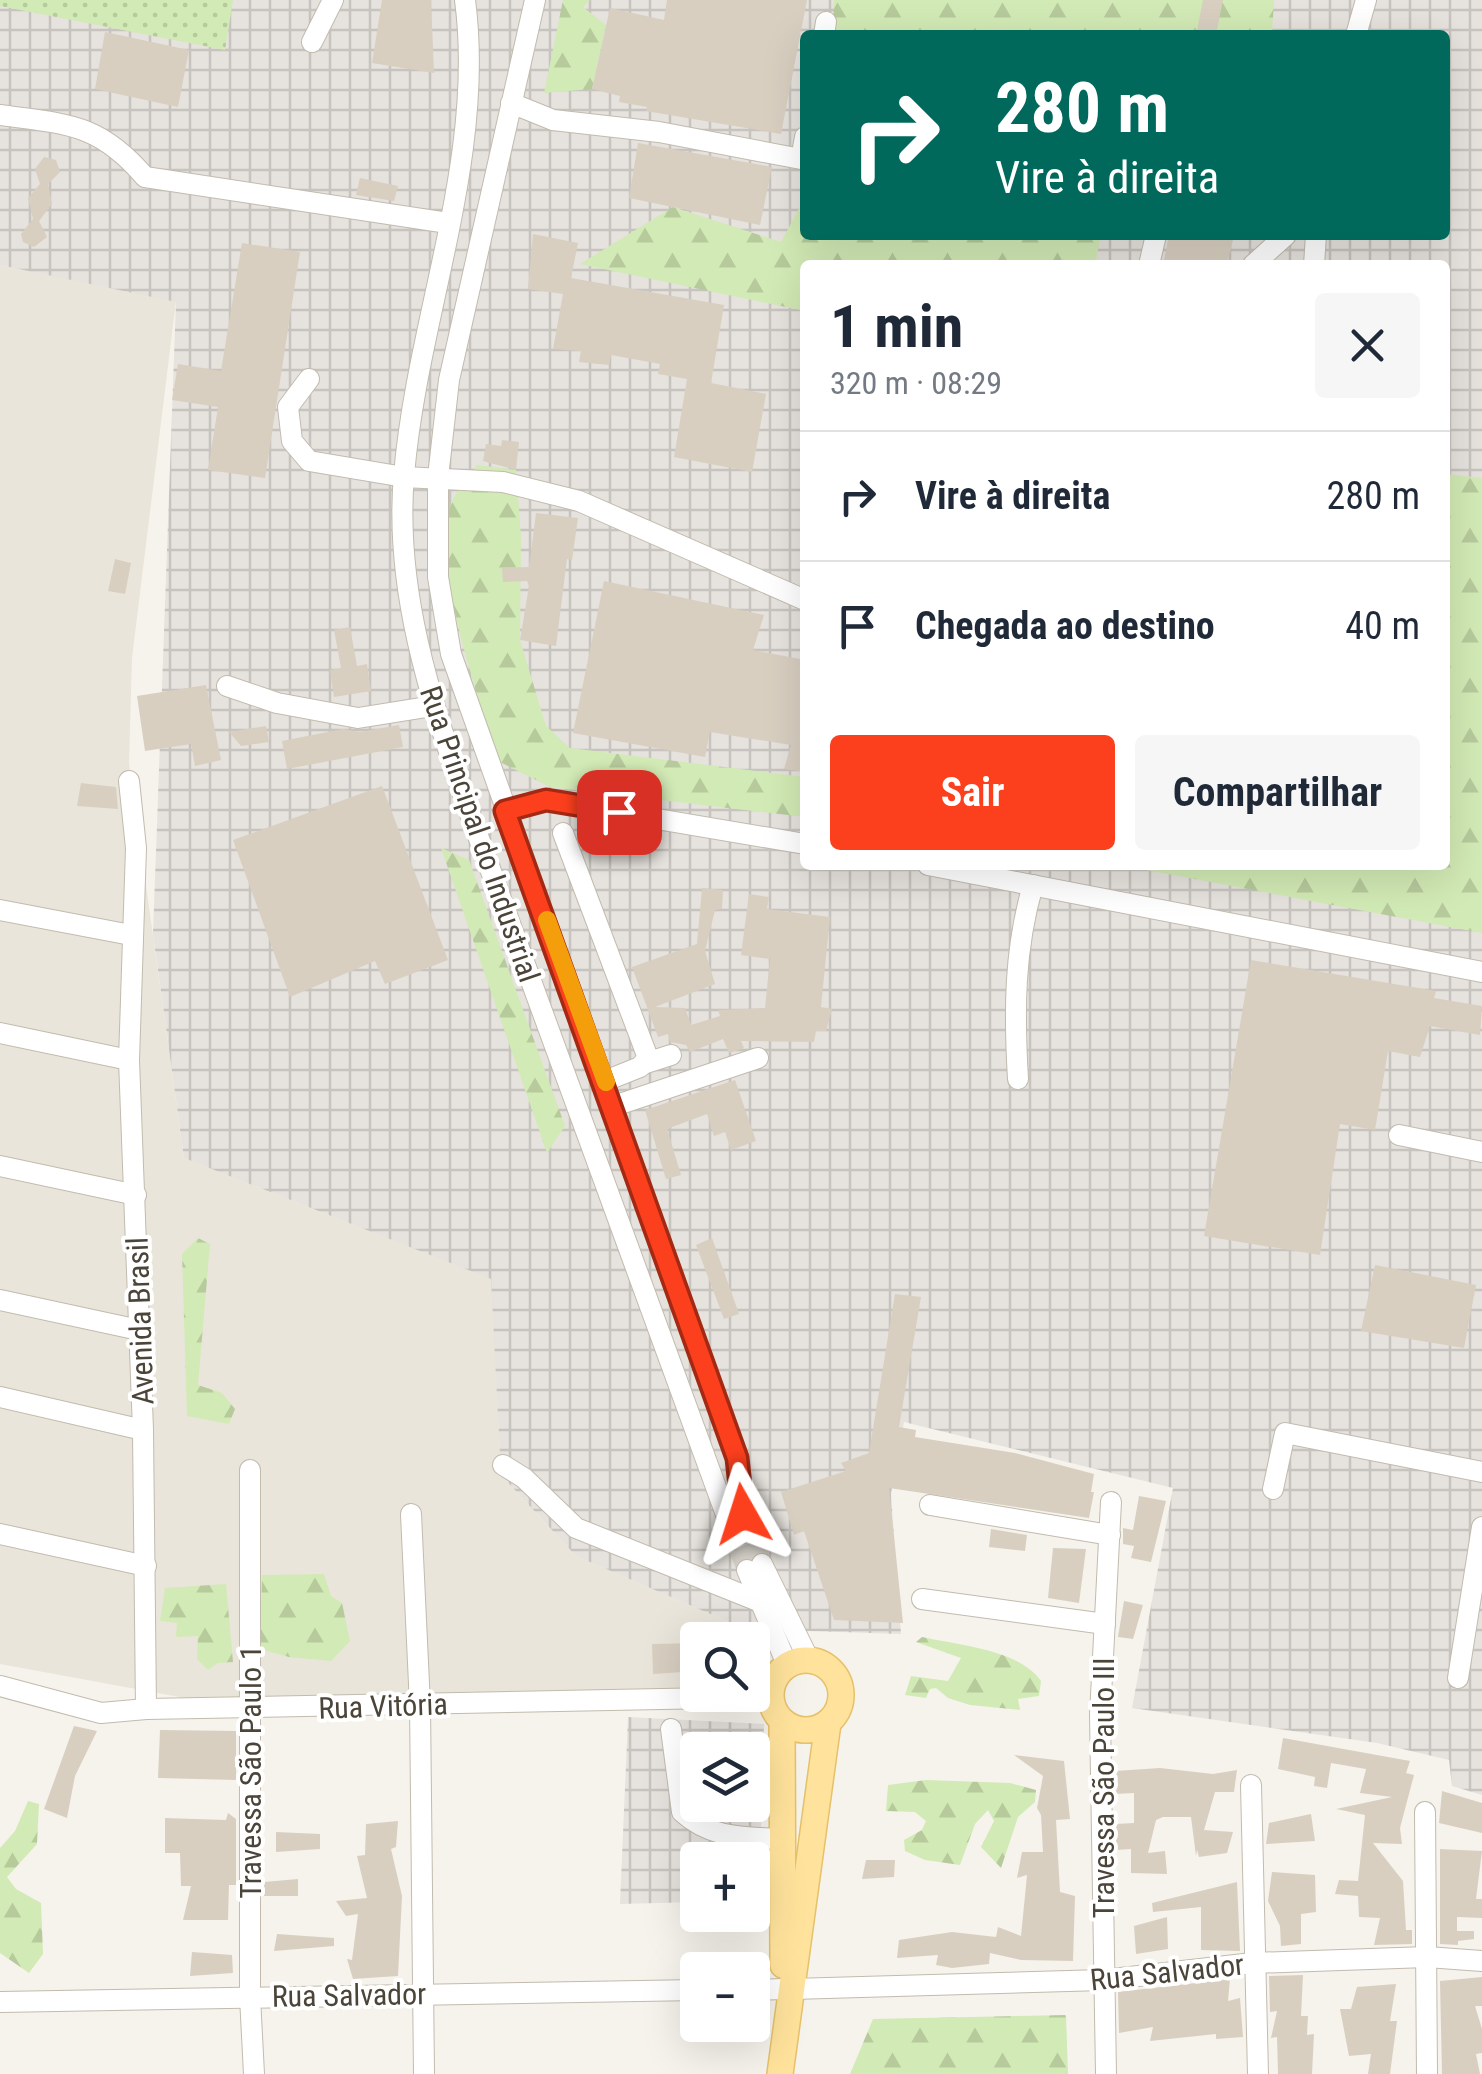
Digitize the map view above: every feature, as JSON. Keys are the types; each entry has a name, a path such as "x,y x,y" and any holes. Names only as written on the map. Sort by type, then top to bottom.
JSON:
{"main road":[{"path":"782,1722 807,1731 828,1723 837,1712 840,1685 823,1664 798,1661 774,1678 770,1697 782,1722 788,1989"},
{"path":"780,2074 788,1989 828,1723"}],"street":[{"path":"312,42 333,0"},
{"name":"Rua Principal do Industrial","path":"465,0 464,108 456,191 416,383 404,476 406,595 433,706 708,1475 736,1517 737,1458 451,654 438,577 438,477 450,380 535,0"},
{"path":"1357,30 1366,0"},
{"path":"511,103 553,120 660,132 800,159"},
{"path":"0,115 76,126 120,147 145,177 448,223"},
{"path":"1258,260 1280,240"},
{"path":"309,379 288,407 292,441 309,461 404,476 502,482 579,501 800,598"},
{"path":"227,686 276,703 358,718 433,706"},
{"name":"Avenida Brasil","path":"130,781 136,848 130,934 129,1060 143,1430 146,1708"},
{"path":"505,811 546,800 800,843"},
{"path":"563,834 648,1058 646,1063"},
{"path":"953,870 1482,972"},
{"path":"1018,1079 1014,1018 1019,933 1033,886"},
{"path":"0,910 130,934"},
{"path":"0,1033 129,1060"},
{"path":"605,1081 671,1055"},
{"path":"614,1106 758,1058"},
{"path":"1399,1135 1482,1152"},
{"path":"0,1166 136,1195"},
{"path":"0,1300 139,1330"},
{"path":"0,1398 143,1430"},
{"path":"1273,1489 1285,1433 1482,1472"},
{"path":"708,1475 737,1458"},
{"path":"504,1465 524,1478 576,1528 758,1601"},
{"name":"Travessa São Paulo 1","path":"250,1470 250,1997 254,2074"},
{"name":"Travessa São Paulo III","path":"1106,2074 1100,1715 1112,1502"},
{"path":"930,1505 1110,1535"},
{"path":"411,1514 420,1705 424,2074"},
{"path":"1458,1678 1482,1526"},
{"path":"0,1534 146,1566"},
{"path":"754,1567 798,1661 758,1601 754,1567"},
{"path":"922,1599 1105,1624"},
{"name":"Rua Vitória","path":"0,1686 101,1714 146,1708 250,1710 680,1699"},
{"path":"672,1729 682,1812 698,1827 722,1835 782,1839"},
{"path":"1251,1785 1258,2074"},
{"path":"1425,1812 1428,2074"},
{"name":"Rua Salvador","path":"770,1990 1103,1980 1253,1963 1426,1957 1482,1961"},
{"name":"Rua Salvador","path":"0,2002 680,1990"}],"shaded area":[{"path":"0,0 1482,0 1482,1795 1452,1786 1449,1760 1377,1743 1132,1708 1173,1488 904,1422 891,1494 901,1634 770,1630 770,1622 729,1622 576,1556 501,1475 491,1279 184,1158 153,934 176,302 0,265"},
{"path":"0,265 176,301 132,658 129,763 184,1158 492,1279 501,1475 576,1556 729,1622 680,1622 680,1696 250,1710 0,1664"},
{"path":"628,1717 764,1724 764,1732 680,1732 680,1822 761,1822 761,1842 680,1842 680,1902 620,1904"}],"green space":[{"path":"0,0 233,0 225,50 0,6"},
{"path":"563,0 590,0 583,7 606,25 592,89 544,93"},
{"path":"834,0 1274,0 1272,30 833,30"},
{"path":"800,206 800,240 1100,240 1096,260 800,260 800,310 580,264 673,207 781,242"},
{"path":"477,465 516,470 521,536 520,640 546,726 570,748 800,776 800,816 550,787 500,762 452,595 446,529 459,489"},
{"path":"1450,475 1482,478 1482,933 1147,870 1450,870"},
{"path":"441,848 469,860 565,1126 547,1153"},
{"path":"198,1238 210,1244 198,1385 222,1393 235,1409 229,1424 187,1416 182,1254"},
{"path":"324,1574 331,1596 342,1603 350,1641 331,1661 289,1657 260,1649 262,1575"},
{"path":"226,1584 233,1662 218,1663 208,1670 197,1659 198,1636 176,1637 177,1623 160,1621 165,1588"},
{"path":"922,1637 986,1650 1018,1662 1041,1681 1039,1696 1018,1699 1020,1710 970,1705 948,1698 936,1688 930,1689 926,1698 905,1695 911,1676 948,1681 961,1658 916,1642"},
{"path":"926,1780 1010,1783 1036,1790 1035,1802 1018,1817 1001,1868 981,1847 994,1821 988,1810 975,1824 960,1865 925,1860 905,1851 904,1840 922,1830 926,1821 915,1812 886,1811 888,1785"},
{"path":"28,1801 39,1804 37,1844 7,1877 16,1889 41,1903 43,1954 29,1973 0,1953 0,1848 15,1831"},
{"path":"1066,2015 1068,2074 850,2074 873,2019"}],"building":[{"path":"382,0 431,0 434,73 372,63"},
{"path":"667,0 807,0 781,134 646,111 647,107 619,102 620,96 592,89 610,8 664,20"},
{"path":"1203,0 1223,0 1217,30 1197,30"},
{"path":"105,32 189,50 178,107 95,89"},
{"path":"638,143 772,167 760,225 629,198"},
{"path":"44,157 56,160 60,172 48,184 52,204 39,221 47,237 34,247 23,242 21,234 33,219 28,198 40,184 35,169"},
{"path":"360,178 398,186 394,201 356,195"},
{"path":"533,234 578,243 571,278 724,305 711,383 766,394 752,472 674,457 687,379 658,374 660,364 611,355 609,365 579,362 581,351 553,349 563,294 528,289"},
{"path":"1168,240 1233,240 1228,260 1164,260"},
{"path":"242,243 300,252 265,478 208,470 218,407 172,400 178,364 221,371"},
{"path":"502,440 519,442 516,470 483,461 486,444 501,446"},
{"path":"536,513 578,518 572,560 567,559 556,646 520,640 529,586 527,581 503,582 502,568 529,567"},
{"path":"115,559 131,563 125,594 108,591"},
{"path":"604,581 764,615 753,650 800,659 800,771 784,769 791,745 710,732 705,757 573,733"},
{"path":"350,627 357,666 367,664 371,691 334,697 330,670 341,668 334,630"},
{"path":"206,685 221,760 195,766 191,744 145,751 137,696"},
{"path":"399,725 403,747 287,769 282,741 343,729 360,732"},
{"path":"266,726 269,742 241,746 229,732"},
{"path":"81,783 116,787 118,809 77,806"},
{"path":"382,786 448,960 385,984 375,961 290,997 233,840"},
{"path":"702,888 723,890 722,909 715,910 705,951 715,984 655,1007 685,1008 691,1025 720,1016 718,1010 765,1008 770,959 741,955 749,894 769,897 767,909 830,917 821,1007 832,1009 826,1031 816,1031 814,1042 741,1041 744,1048 729,1053 723,1039 690,1052 686,1045 670,1042 668,1034 658,1037 632,967 697,944"},
{"path":"1251,960 1436,991 1434,998 1482,1006 1480,1035 1430,1026 1420,1057 1388,1051 1375,1130 1340,1124 1320,1255 1204,1236"},
{"path":"735,1080 756,1141 731,1150 725,1132 714,1136 707,1114 667,1129 681,1175 666,1179 645,1110"},
{"path":"712,1238 739,1314 724,1319 696,1245"},
{"path":"1375,1265 1476,1285 1464,1348 1361,1331"},
{"path":"895,1294 921,1297 899,1427 916,1430 915,1437 1015,1453 1094,1474 1094,1492 1089,1518 889,1488 903,1623 834,1620 804,1531 794,1535 781,1492 846,1471 841,1463 869,1453"},
{"path":"1139,1496 1166,1501 1151,1562 1131,1558 1134,1546 1123,1544 1123,1528 1133,1530"},
{"path":"991,1529 1027,1535 1025,1551 989,1547"},
{"path":"1053,1548 1086,1549 1079,1603 1048,1598"},
{"path":"1124,1601 1143,1605 1133,1639 1118,1637"},
{"path":"680,1643 680,1672 653,1674 652,1644"},
{"path":"74,1726 97,1731 75,1776 67,1818 44,1809"},
{"path":"160,1730 236,1731 236,1780 158,1778"},
{"path":"1283,1738 1410,1761 1406,1773 1414,1775 1400,1828 1402,1844 1373,1843 1403,1881 1406,1930 1412,1930 1412,1944 1374,1945 1380,1918 1359,1917 1358,1896 1335,1894 1339,1880 1358,1881 1365,1815 1336,1809 1392,1797 1360,1793 1366,1769 1331,1763 1327,1788 1314,1786 1315,1777 1278,1769"},
{"path":"1014,1755 1064,1761 1070,1819 1056,1820 1060,1892 1075,1896 1073,1961 1021,1960 990,1953 989,1964 952,1968 936,1965 938,1955 897,1958 899,1940 952,1932 996,1937 998,1927 1021,1936 1027,1875 1017,1878 1022,1852 1043,1852 1041,1815 1037,1808 1043,1776"},
{"path":"1160,1768 1213,1774 1237,1770 1234,1792 1215,1792 1204,1830 1233,1832 1227,1853 1199,1857 1191,1817 1163,1817 1156,1820 1148,1853 1165,1851 1167,1874 1131,1873 1131,1849 1116,1850 1116,1824 1134,1823 1134,1793 1115,1794 1115,1771"},
{"path":"1442,1791 1482,1803 1482,1833 1439,1823"},
{"path":"228,1813 236,1819 236,1885 229,1885 228,1920 183,1920 191,1886 181,1886 180,1853 165,1853 165,1818 226,1820"},
{"path":"1311,1814 1315,1841 1266,1844 1269,1823"},
{"path":"398,1821 396,1847 391,1849 402,1896 398,1976 353,1979 347,1959 352,1960 358,1914 346,1916 336,1901 367,1898 357,1856 365,1855 366,1824"},
{"path":"276,1832 320,1834 320,1849 276,1852"},
{"path":"1440,1849 1482,1851 1476,1899 1482,1899 1482,1918 1457,1917 1457,1931 1474,1931 1474,1939 1458,1941 1458,1945 1440,1944"},
{"path":"866,1860 895,1860 894,1877 862,1879"},
{"path":"1272,1872 1315,1875 1316,1912 1301,1914 1301,1944 1281,1946 1280,1926 1268,1901"},
{"path":"298,1879 298,1896 264,1896 264,1882"},
{"path":"1237,1882 1240,1951 1201,1950 1201,1907 1153,1912 1152,1903"},
{"path":"1167,1917 1168,1949 1136,1954 1134,1926"},
{"path":"277,1934 334,1938 334,1946 274,1951"},
{"path":"192,1952 232,1955 233,1973 190,1976"},
{"path":"1303,1975 1301,2016 1308,2016 1307,2035 1314,2034 1312,2074 1278,2074 1277,2037 1271,2038 1277,2011 1270,2012 1269,1976"},
{"path":"1482,1977 1482,2006 1475,2006 1482,2029 1482,2053 1476,2054 1480,2074 1442,2074 1440,1981"},
{"path":"1230,1979 1228,2001 1240,1998 1243,2037 1216,2039 1216,2034 1150,2041 1153,2027 1119,2033 1118,1992"},
{"path":"1396,1984 1390,2021 1397,2021 1390,2074 1368,2074 1371,2054 1349,2056 1340,2009 1351,2009 1357,1987"}],"tunnel":[{"path":"743,1514 762,1564"},
{"path":"728,1520 747,1570"}],"slow traffic":[{"path":"547,920 606,1082"}],"route":[{"path":"619,812 546,800 505,811 614,1106 737,1458 743,1514"}]}
